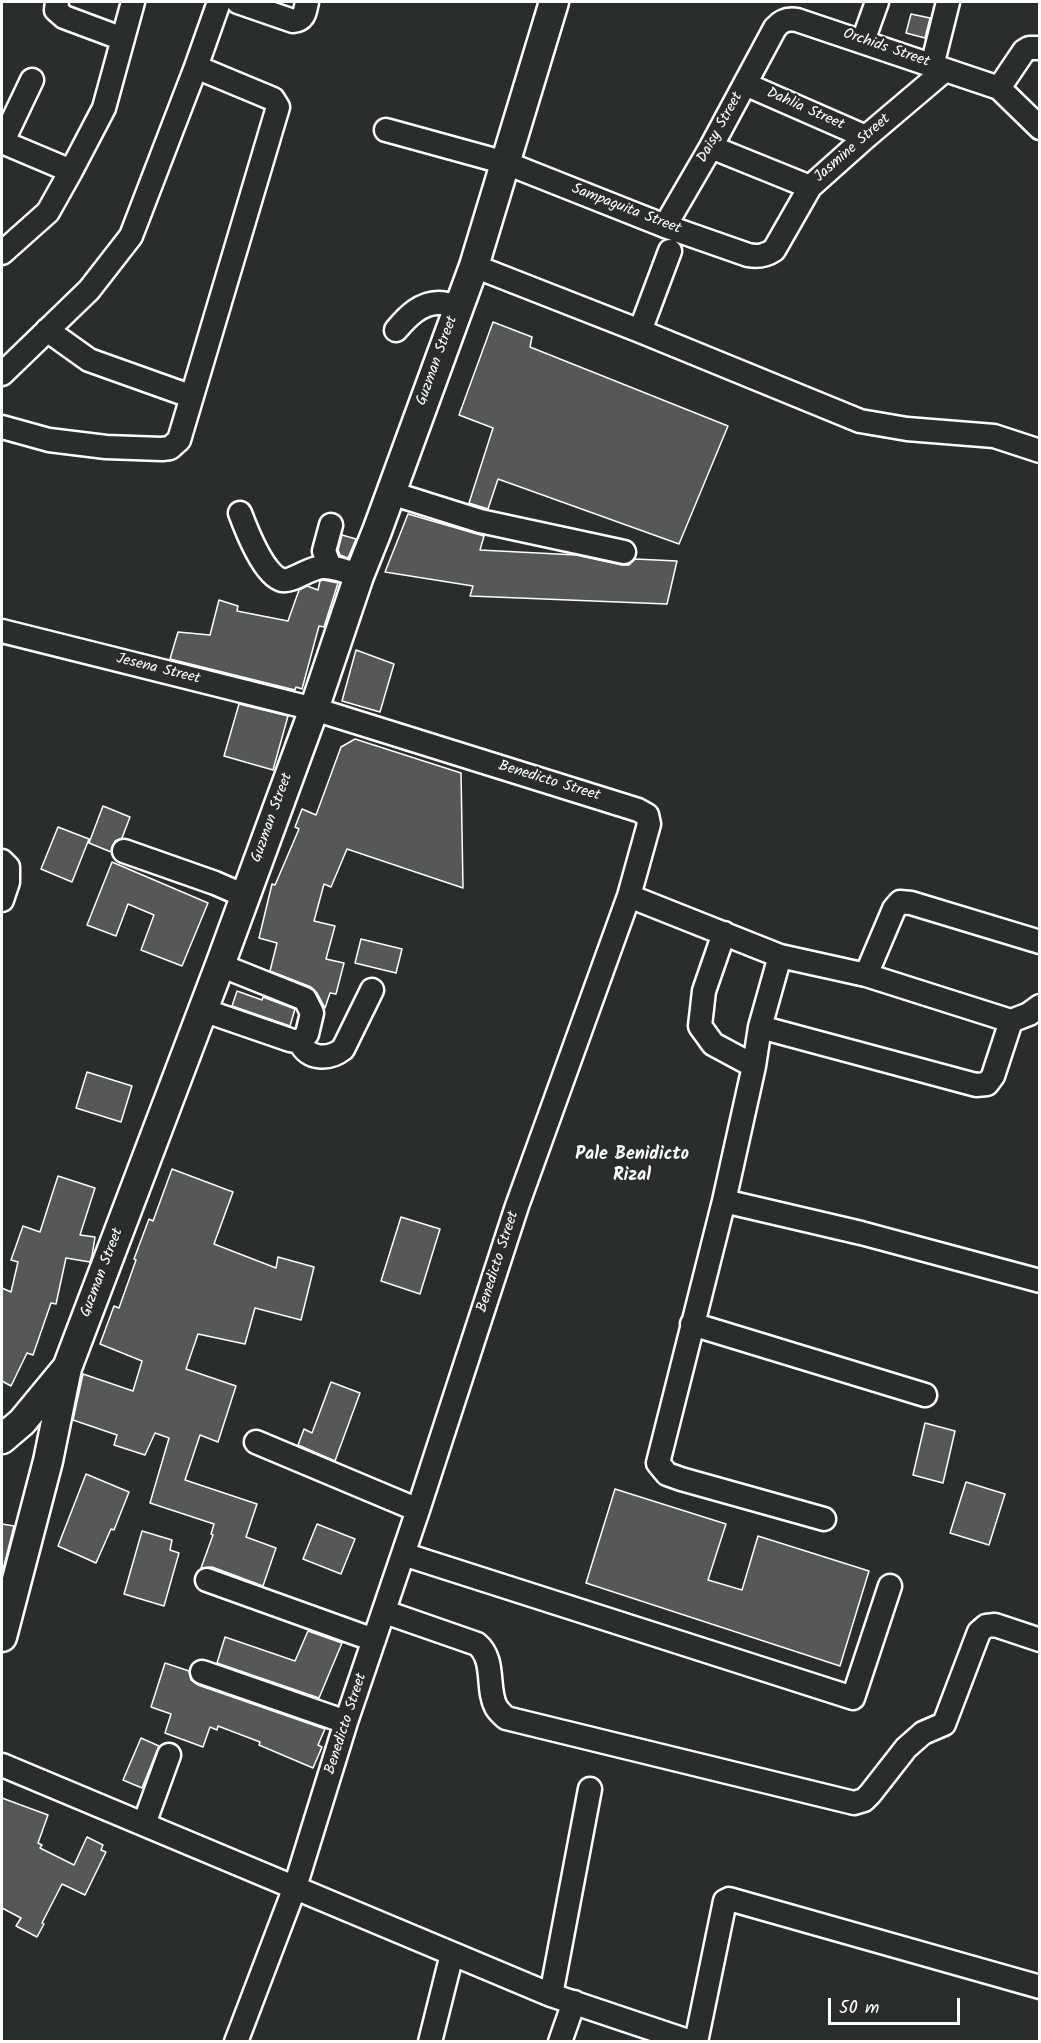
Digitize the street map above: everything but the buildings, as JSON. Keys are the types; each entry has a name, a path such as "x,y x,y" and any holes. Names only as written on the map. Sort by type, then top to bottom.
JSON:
{"main road":[{"name":"Guzman Street","path":"2,1636 48,1461 67,1368 220,965 314,709 359,576 474,266 554,2"},
{"path":"2,1439 22,1422 67,1368"}],"street":[{"path":"57,2 56,10 64,17 123,39"},
{"path":"4,248 48,212 71,171 104,108 133,2"},
{"path":"2,374 89,290 131,236 219,2"},
{"path":"238,2 293,21 300,20 304,16 308,2"},
{"path":"863,41 877,2"},
{"path":"938,68 948,2"},
{"name":"Orchids Street","path":"775,28 780,22 791,18 999,88"},
{"name":"Daisy Street","path":"665,226 711,147 775,28"},
{"path":"1040,48 1029,48 1024,51 999,88 1040,128"},
{"path":"2,427 49,440 106,447 170,448 179,440 190,396 278,107 273,99 196,68"},
{"name":"Jasmine Street","path":"748,255 763,255 774,249 810,187 938,68"},
{"path":"32,80 2,143 71,171"},
{"name":"Dahlia Street","path":"745,84 866,137"},
{"name":"Sampaguita Street","path":"386,130 506,163 665,226 748,255"},
{"path":"711,147 810,187"},
{"path":"640,331 670,250"},
{"path":"474,266 860,421 907,429 994,436 1040,451"},
{"path":"396,330 408,316 423,306 440,303 459,308"},
{"path":"47,330 89,360 190,396"},
{"path":"391,493 480,521 624,552"},
{"path":"240,513 258,554 271,574 281,580 290,579 321,567 330,567 359,576"},
{"path":"330,567 324,551 331,525"},
{"name":"Jesena Street","path":"2,631 314,709"},
{"name":"Benedicto Street","path":"236,2042 295,1887 346,1722 385,1611 517,1206 629,896 649,824 647,815 638,810 314,709"},
{"path":"124,851 245,896"},
{"path":"2,861 8,867 8,882 2,900"},
{"path":"629,896 780,956 866,975 1011,1021 1029,1014 1040,1006"},
{"path":"866,975 894,909 900,902 1040,942"},
{"path":"724,933 704,991 700,1026 713,1044 754,1066"},
{"path":"780,956 760,1027 754,1066 724,1202 658,1463 667,1474 681,1479 824,1519"},
{"path":"220,965 304,999 312,1013 307,1034 300,1042"},
{"path":"203,1010 300,1042 303,1048 312,1054 328,1058 343,1049 372,990"},
{"path":"760,1027 976,1085 987,1084 993,1077 1011,1021"},
{"path":"724,1202 861,1233 1040,1281"},
{"path":"692,1324 925,1395"},
{"path":"256,1442 418,1510"},
{"path":"406,1547 855,1691 890,1586"},
{"path":"207,1580 375,1640"},
{"path":"385,1611 477,1644 482,1648 487,1658 496,1706 506,1718 854,1803 864,1800 870,1794 906,1748 923,1733 944,1724 979,1632 986,1626 995,1625 1040,1640"},
{"path":"202,1672 346,1722"},
{"path":"144,1824 169,1755"},
{"path":"2,1766 551,1995 691,2042"},
{"path":"551,1995 590,1789"},
{"path":"696,2042 725,1901 729,1899 1040,1987"},
{"path":"430,2042 452,1953"},
{"path":"561,2042 574,2001"}],"district":[{"name":"Pale Benidicto Rizal","path":"632,1166"}]}
